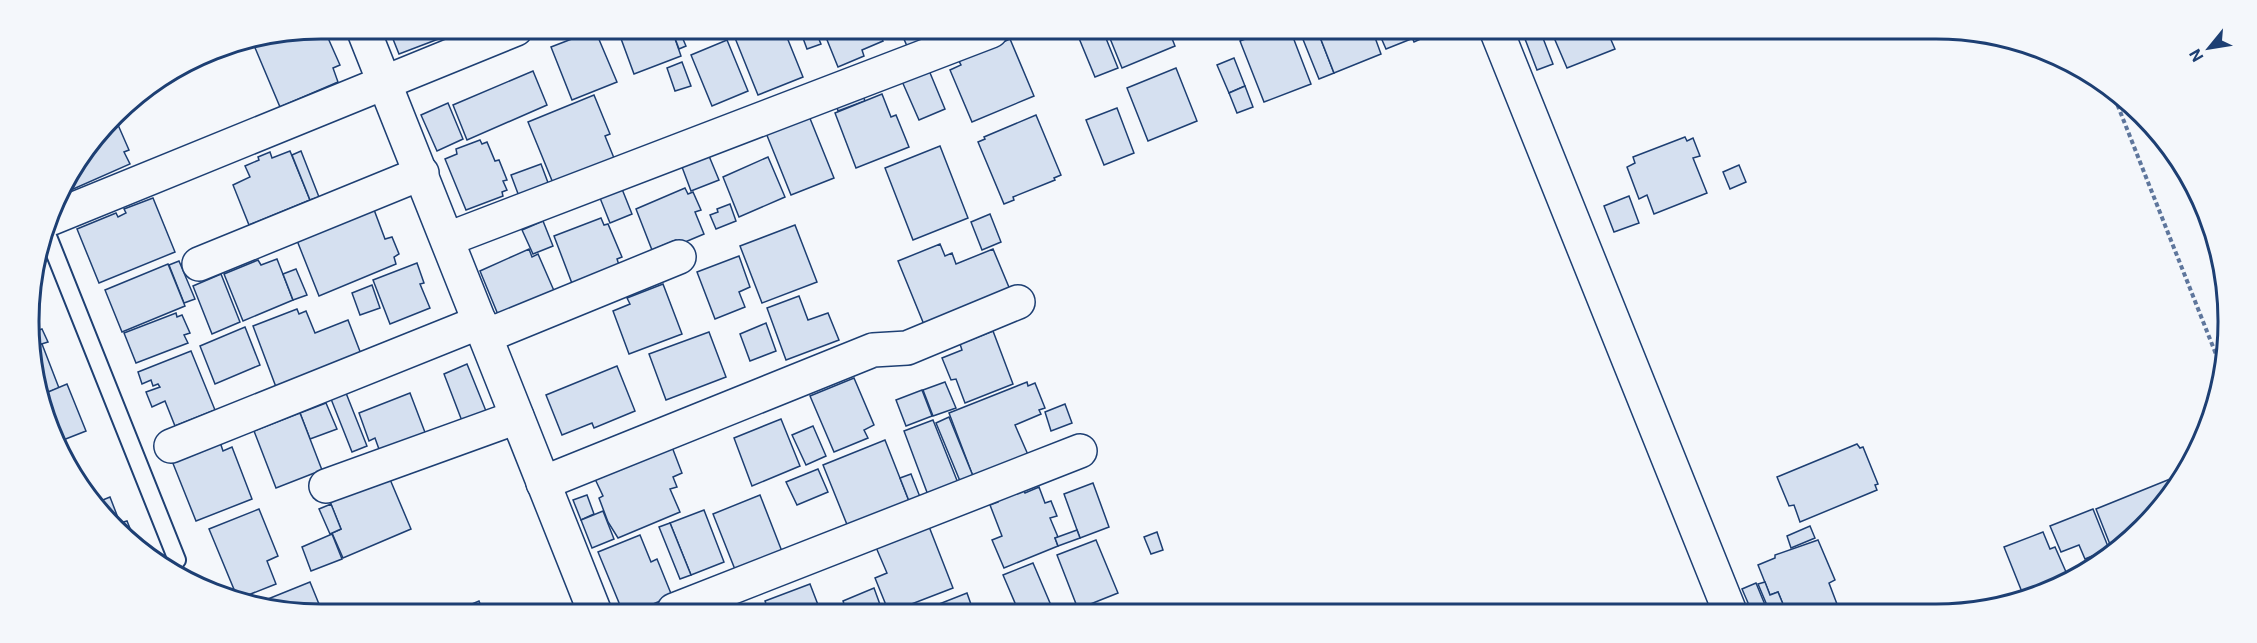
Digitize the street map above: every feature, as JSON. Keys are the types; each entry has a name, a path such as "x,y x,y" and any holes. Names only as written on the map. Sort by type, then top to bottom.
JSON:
{"street":[{"path":"367,39 592,604"},
{"path":"60,215 491,39"},
{"path":"448,239 971,39"},
{"path":"1500,39 1727,604"},
{"path":"199,264 422,173"},
{"path":"171,446 679,258"},
{"path":"543,483 873,350 907,348 1018,302"},
{"path":"326,486 517,417"},
{"path":"689,604 1080,451"}],"lane":[{"path":"51,243 177,560"}],"path":[{"path":"2118,106 2216,355"}],"building":[{"path":"328,39 340,65 333,68 338,82 280,107 255,47 285,41"},
{"path":"393,39 438,39 399,54"},
{"path":"572,39 599,39 617,82 572,100 551,47"},
{"path":"621,39 675,39 681,56 634,74"},
{"path":"675,39 683,39 686,46 679,49"},
{"path":"735,39 788,39 803,77 758,95"},
{"path":"803,39 819,39 821,44 807,49"},
{"path":"827,39 882,39 883,41 862,50 864,56 838,67"},
{"path":"904,39 918,39 919,42 907,46"},
{"path":"1010,39 1034,96 972,122 950,70 961,65 959,61"},
{"path":"1079,39 1106,39 1118,68 1095,77"},
{"path":"1110,39 1172,39 1175,46 1122,68"},
{"path":"1245,39 1294,39 1311,84 1264,102 1240,41"},
{"path":"1303,39 1321,39 1334,73 1319,79"},
{"path":"1321,39 1376,39 1381,54 1334,73"},
{"path":"1382,39 1411,39 1386,49"},
{"path":"1525,39 1543,39 1553,64 1537,70"},
{"path":"1555,39 1611,39 1615,49 1567,68"},
{"path":"727,40 748,91 712,106 691,55"},
{"path":"1234,58 1245,86 1229,93 1217,65"},
{"path":"682,62 691,86 675,91 667,68"},
{"path":"928,68 945,109 919,120 901,79"},
{"path":"1176,68 1197,121 1148,141 1127,88"},
{"path":"533,71 547,105 467,140 453,105"},
{"path":"1245,86 1253,107 1237,113 1229,93"},
{"path":"862,93 865,101 838,111 836,104"},
{"path":"882,94 891,117 896,115 909,147 856,168 835,113"},
{"path":"594,95 610,134 605,136 614,158 553,183 528,122"},
{"path":"448,103 463,139 437,151 421,115"},
{"path":"1117,108 1134,153 1104,165 1086,120"},
{"path":"1036,115 1061,175 1054,178 1055,180 1013,197 1014,200 1004,204 978,142 985,139 984,137"},
{"path":"809,116 834,178 791,195 766,133"},
{"path":"118,126 129,150 124,152 130,164 72,190 97,150"},
{"path":"1685,137 1687,141 1693,138 1700,156 1693,158 1707,193 1654,214 1647,195 1639,199 1627,167 1635,163 1633,157"},
{"path":"480,140 482,144 487,142 495,161 499,160 507,180 503,181 507,190 502,192 503,196 466,210 445,159 457,154 456,149"},
{"path":"940,146 968,218 913,240 885,168"},
{"path":"290,151 310,200 249,225 233,185 250,177 245,166 259,160 258,157 270,152 272,158"},
{"path":"301,151 319,197 310,200 292,155"},
{"path":"709,156 719,180 691,191 682,167"},
{"path":"768,157 785,197 739,217 723,177"},
{"path":"541,164 550,188 520,199 511,175"},
{"path":"1739,165 1746,182 1730,189 1723,172"},
{"path":"685,188 688,194 693,192 701,210 695,212 704,234 678,245 676,240 652,250 636,209"},
{"path":"622,189 632,214 610,223 600,198"},
{"path":"1629,196 1639,223 1614,232 1604,206"},
{"path":"153,198 175,252 99,283 77,229 116,213 118,217 126,213 124,209"},
{"path":"730,204 736,221 716,229 710,215 718,212 717,209"},
{"path":"373,207 385,239 392,237 399,254 394,257 396,264 319,296 296,238"},
{"path":"990,214 1001,242 982,250 971,222"},
{"path":"601,218 604,225 608,224 622,257 617,259 620,268 573,286 554,236"},
{"path":"543,221 553,246 533,254 522,230"},
{"path":"795,225 817,282 762,303 740,246"},
{"path":"940,244 945,256 952,253 956,264 993,249 1011,292 925,327 898,261"},
{"path":"529,249 532,257 538,254 555,293 499,317 480,271"},
{"path":"739,256 750,287 739,292 745,307 715,319 697,272"},
{"path":"277,259 293,300 243,321 224,274 258,260 261,265"},
{"path":"179,261 195,299 184,303 169,265"},
{"path":"417,263 424,283 420,284 430,308 390,324 373,280"},
{"path":"168,264 185,306 122,332 105,290"},
{"path":"296,269 307,295 293,300 283,274"},
{"path":"221,274 240,322 212,334 193,286"},
{"path":"663,284 682,334 629,354 613,311 630,304 627,298"},
{"path":"372,285 380,308 360,315 352,293"},
{"path":"799,296 808,320 828,313 839,340 786,360 767,308"},
{"path":"297,309 299,314 306,311 315,333 348,320 361,354 276,387 253,326"},
{"path":"176,313 177,317 182,315 190,333 184,335 188,343 136,363 124,333"},
{"path":"766,323 776,351 750,361 740,334"},
{"path":"245,327 260,365 215,384 200,346"},
{"path":"42,329 48,342 40,344 39,330"},
{"path":"993,331 1013,384 965,403 956,379 951,380 942,358 962,350 960,344"},
{"path":"709,332 726,377 666,400 649,354"},
{"path":"42,344 59,388 48,392 44,377"},
{"path":"191,351 215,410 175,426 165,401 152,407 146,392 160,387 158,384 153,386 151,380 142,384 138,372"},
{"path":"467,364 486,411 462,421 444,374"},
{"path":"617,366 635,411 594,428 592,423 562,435 546,395"},
{"path":"854,378 874,425 864,430 868,438 834,452 810,396"},
{"path":"945,382 956,408 933,416 923,390"},
{"path":"1027,382 1028,386 1035,383 1045,408 1039,410 1041,414 1015,425 1029,457 974,479 949,413"},
{"path":"67,384 86,431 65,439 48,392"},
{"path":"922,390 932,416 906,426 896,400"},
{"path":"346,393 367,446 352,452 331,399"},
{"path":"410,393 426,435 380,452 375,438 369,441 359,413"},
{"path":"326,403 337,429 310,439 300,413"},
{"path":"1065,404 1072,423 1051,431 1045,412"},
{"path":"300,413 322,470 276,488 254,431"},
{"path":"949,417 973,476 960,481 936,423"},
{"path":"781,419 800,466 752,486 734,438"},
{"path":"933,420 958,483 928,495 904,431"},
{"path":"813,426 826,456 806,465 792,435"},
{"path":"885,440 909,501 848,527 823,465"},
{"path":"220,442 223,451 232,447 252,499 196,521 172,461"},
{"path":"1857,444 1860,448 1863,447 1878,484 1875,485 1877,490 1800,522 1794,505 1789,506 1777,477"},
{"path":"672,447 682,473 673,477 677,487 670,489 680,512 618,538 608,522 599,498 603,496 595,479"},
{"path":"818,469 828,492 797,505 786,482"},
{"path":"911,474 920,497 909,501 900,478"},
{"path":"389,477 411,529 343,558 332,533 341,529 330,502"},
{"path":"2169,479 2148,508 2110,544 2096,509"},
{"path":"1093,483 1109,527 1080,538 1064,494"},
{"path":"1022,487 1025,493 1039,487 1045,503 1051,501 1057,516 1050,518 1058,537 1055,538 1058,546 1004,568 992,540 1002,536 990,505 998,502 996,497"},
{"path":"587,495 594,514 581,520 573,500"},
{"path":"760,495 783,554 736,572 713,514"},
{"path":"110,497 118,516 109,508 103,500"},
{"path":"331,504 341,529 330,534 319,509"},
{"path":"259,509 278,556 267,561 276,584 250,594 234,590 209,529"},
{"path":"2093,509 2108,546 2085,559 2079,545 2061,552 2050,526"},
{"path":"704,510 724,562 691,575 670,523"},
{"path":"603,511 614,539 592,548 581,520"},
{"path":"670,523 691,575 680,579 659,527"},
{"path":"928,524 953,588 912,604 886,604 875,578 887,573 875,545"},
{"path":"1810,526 1815,538 1791,548 1787,536"},
{"path":"1077,530 1080,538 1058,546 1055,538"},
{"path":"1157,532 1163,550 1151,554 1144,537"},
{"path":"2043,532 2050,549 2055,547 2066,572 2021,590 2004,547"},
{"path":"332,534 342,559 311,571 302,547"},
{"path":"640,535 651,562 657,559 672,596 653,604 620,604 598,552"},
{"path":"1096,540 1118,593 1090,604 1076,604 1057,555"},
{"path":"1818,540 1835,580 1829,583 1837,604 1783,604 1778,592 1770,595 1758,565 1775,558 1775,555"},
{"path":"1033,563 1050,604 1015,604 1003,575"},
{"path":"310,582 319,604 285,602 267,599"},
{"path":"1765,582 1770,595 1778,592 1783,604 1766,604 1758,584"},
{"path":"1756,583 1765,604 1749,604 1742,589"},
{"path":"810,584 818,604 766,604 765,601"},
{"path":"874,588 880,604 844,604 843,601"},
{"path":"967,593 971,604 939,604"}]}
